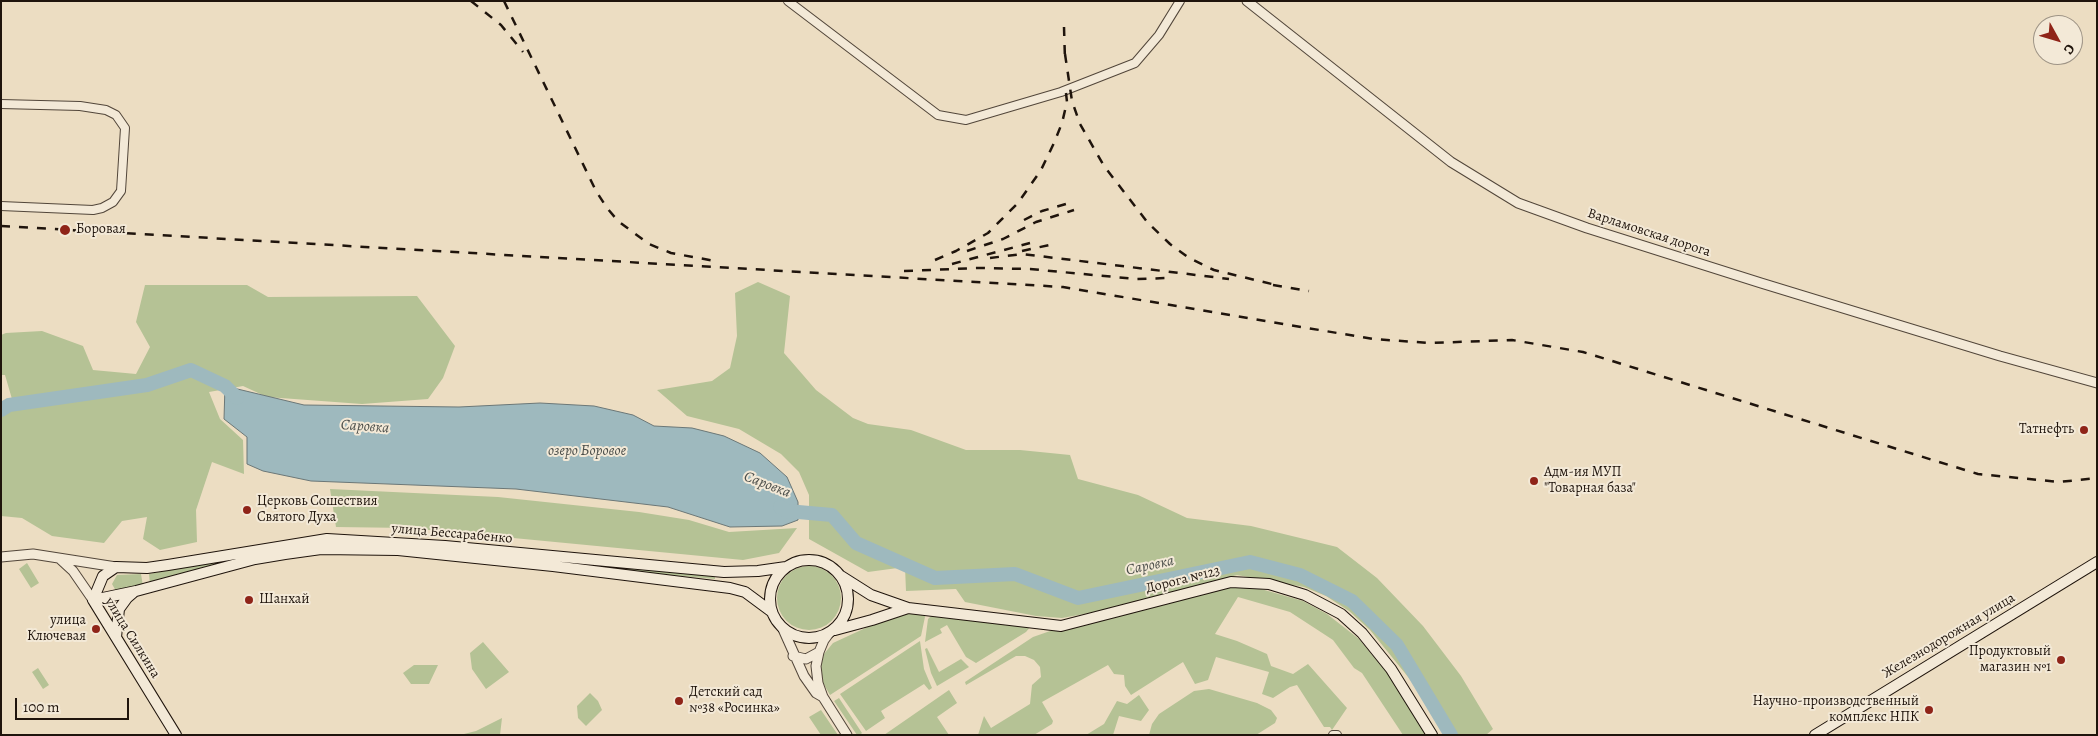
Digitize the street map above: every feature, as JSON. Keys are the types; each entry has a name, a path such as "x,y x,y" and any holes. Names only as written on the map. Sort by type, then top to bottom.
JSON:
{"main road":[{"name":"улица Бессарабенко","path":"116,567 147,568 327,540 444,551 724,572 758,571 786,567"},
{"name":"улица Бессарабенко","path":"92,600 136,591 255,559 321,549 398,550 444,551 730,588 745,592 772,612"},
{"path":"812,560 829,565 842,576 848,592 847,609 844,617 832,631 818,637 805,638 792,635 782,627 772,612 770,602 772,587 779,574 786,567 798,561 812,560"},
{"name":"Железнодорожная улица","path":"1815,735 2097,562"},
{"path":"92,600 103,576 116,567"},
{"name":"Дорога №123","path":"842,576 871,595 908,608 1061,626 1231,582 1269,584 1306,595 1340,614 1362,633 1390,669 1432,735"},
{"path":"116,638 119,609 127,598 136,591"},
{"name":"улица Силкина","path":"92,600 176,735"},
{"name":"Дорога №123","path":"832,631 908,608"}],"street":[{"path":"788,1 938,115 966,120 1061,92 1136,63 1159,35 1180,1"},
{"name":"Варламовская дорога","path":"1247,1 1451,162 1518,203 1587,228 1761,283 2000,356 2097,383"},
{"path":"1,104 80,106 106,110 116,115 125,128 121,190 113,202 93,210 1,206"},
{"name":"улица Бессарабенко","path":"2,556 33,554 116,567"},
{"name":"улица Силкина","path":"60,559 73,571 92,600"},
{"path":"782,627 793,656 816,693 823,696"},
{"path":"832,631 824,640 819,652 816,666 818,683 823,696 847,735"},
{"path":"793,656 806,659 819,652"}],"green space":[{"path":"758,282 790,296 784,353 816,390 853,418 868,424 911,430 966,450 1020,450 1070,455 1078,479 1138,495 1187,518 1251,526 1337,547 1377,578 1423,626 1461,676 1493,729 1486,735 1444,735 1417,688 1370,630 1349,611 1326,596 1304,587 1237,575 1106,610 1062,618 1036,616 965,602 956,589 906,591 905,567 868,572 809,539 809,495 799,472 781,454 739,429 687,416 657,390 712,381 730,368 737,336 735,293"},
{"path":"145,285 247,285 268,297 417,296 455,346 443,378 428,399 362,404 267,397 243,386 209,392 220,419 243,440 244,474 212,462 196,510 197,542 160,550 143,539 147,517 122,521 104,543 52,536 22,518 1,516 1,404 12,399 5,375 1,375 1,335 6,333 42,331 83,346 93,370 136,374 150,347 136,322"},
{"path":"330,489 498,497 639,512 689,520 729,532 797,528 779,553 743,560 409,528 336,527"},
{"path":"281,548 150,584 149,574"},
{"path":"448,551 715,576 715,579 448,555"},
{"path":"27,563 39,583 31,588 19,569"},
{"path":"809,566 827,572 835,580 841,598 835,616 827,624 809,630 791,624 783,616 777,598 783,580 791,572"},
{"path":"141,574 143,586 116,591 112,584 117,575"},
{"path":"1230,586 1261,589 1303,601 1327,614 1359,639 1388,674 1426,735 1403,735 1362,673 1354,668 1333,640 1290,612 1238,597 1215,634 1267,654 1271,666 1293,674 1308,664 1347,708 1332,730 1330,727 1324,727 1297,685 1290,687 1273,698 1262,694 1269,672 1216,657 1208,680 1195,684 1183,662 1131,695 1125,686 1124,675 1114,674 1108,665 1042,702 1053,721 1052,724 1034,735 978,735 984,716 991,728 1030,704 1032,685 1041,677 1040,667 1034,660 1025,656 1016,656 966,685 965,682 1033,637 1053,630"},
{"path":"914,611 926,612 921,636 830,695 823,683 820,669 824,654 833,643 885,619"},
{"path":"935,612 1032,625 1026,632 976,663 966,657 947,625 940,629 942,633 925,642 928,619"},
{"path":"920,641 924,669 932,688 929,690 924,684 881,711 885,718 866,731 840,694"},
{"path":"483,642 509,672 486,689 472,669 470,653"},
{"path":"927,648 939,672 961,659 969,667 937,686 931,673 925,649"},
{"path":"414,665 438,665 429,684 411,684 403,673"},
{"path":"38,668 49,685 43,689 32,672"},
{"path":"1209,689 1257,703 1271,710 1277,718 1275,723 1256,735 1149,735 1152,724 1159,714 1194,691"},
{"path":"949,690 957,703 937,717 949,735 884,735"},
{"path":"590,693 598,701 602,710 586,726 578,718 577,706"},
{"path":"1139,695 1149,710 1141,721 1119,716 1113,735 1086,735 1104,724 1117,701 1127,704"},
{"path":"839,698 862,733 860,735 857,735 834,701"},
{"path":"821,710 838,735 821,735 809,717"},
{"path":"502,718 500,735 460,735 476,731"}],"water":[{"name":"озеро Боровое","path":"225,386 304,405 459,407 540,403 594,406 633,415 654,426 692,428 724,436 760,453 787,477 798,502 798,520 782,526 730,527 668,507 516,489 311,481 263,471 247,464 247,437 224,419"}],"waterway":[{"name":"Саровка","path":"1,410 9,405 147,385 191,370 225,386 237,398"},
{"name":"Саровка","path":"780,507 787,511 832,515 856,543 935,578 1015,574 1078,598 1250,562 1300,575 1352,601 1397,645 1451,735"}],"railway":[{"path":"471,1 501,25 523,52"},
{"path":"504,1 596,191 607,208 618,221 649,244 671,253 715,261"},
{"path":"1064,27 1065,60"},
{"path":"1065,54 1072,101 1080,124 1104,166 1148,223 1170,244 1189,258 1214,270 1280,286"},
{"path":"935,260 956,251 988,233 1018,203 1041,170 1054,143 1062,123 1067,102 1066,93"},
{"path":"1024,220 1042,211 1073,202"},
{"path":"967,251 1003,239 1036,222 1074,210"},
{"path":"1,226 1063,287 1373,339 1431,343 1512,340 1583,352 1978,474 2059,482 2097,478"},
{"path":"952,264 1030,243"},
{"path":"1022,251 1054,244"},
{"path":"990,258 1022,254 1229,279"},
{"path":"904,271 979,268 1030,269 1136,279 1168,278"},
{"path":"1273,285 1309,291"}],"place":[{"name":"Боровая","path":"65,230"},
{"name":"Татнефть","path":"2084,430"},
{"name":"Адм-ия МУП \"Товарная база\"","path":"1534,481"},
{"name":"Церковь Сошествия Святого Духа","path":"247,510"},
{"name":"Шанхай","path":"249,600"},
{"name":"улица Ключевая","path":"96,629"},
{"name":"Продуктовый магазин №1","path":"2061,660"},
{"name":"Детский сад №38 «Росинка»","path":"679,701"},
{"name":"Научно-производственный комплекс НПК","path":"1929,710"}]}
